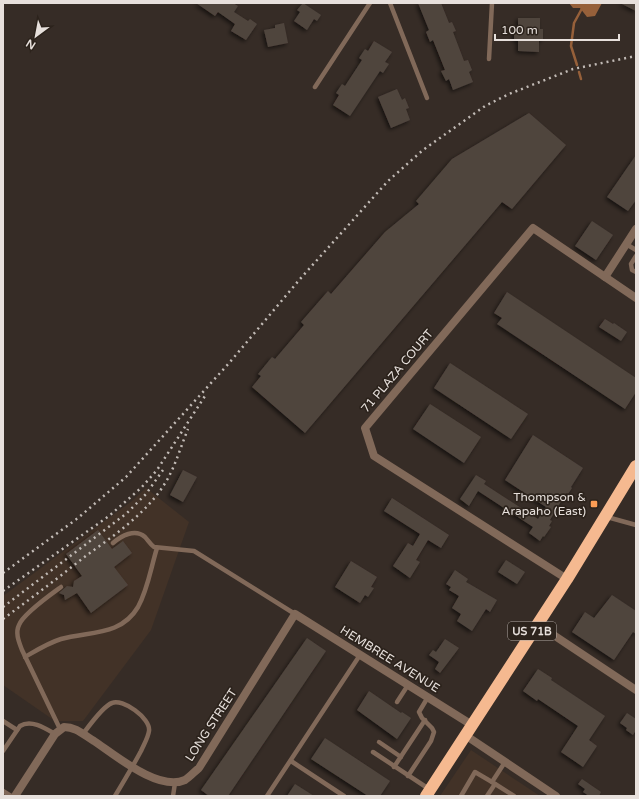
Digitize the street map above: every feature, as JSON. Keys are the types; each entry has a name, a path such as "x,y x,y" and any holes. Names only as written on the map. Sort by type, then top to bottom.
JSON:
{"highway":[{"name":"US 71B","path":"428,793 536,624 567,579 636,466"}],"street":[{"name":"71 PLAZA COURT","path":"567,579 374,456 365,428 533,228 636,298"},
{"path":"605,277 636,229"},
{"name":"HEMBREE AVENUE","path":"295,614 472,725"},
{"name":"LONG STREET","path":"175,783 186,779 199,768 295,614"},
{"path":"536,624 636,690"},
{"path":"15,796 57,732 64,727 69,727 82,734 133,767 162,781 175,783"},
{"path":"465,735 556,796"}],"lane":[{"path":"315,88 370,3"},
{"path":"390,3 428,98"},
{"path":"489,58 492,3"},
{"path":"626,244 636,250"},
{"path":"636,256 631,264 632,270 636,272"},
{"path":"606,516 636,525"},
{"path":"113,543 120,538 133,533 144,536 150,545 157,548 194,551 295,614"},
{"path":"26,657 51,643 63,639 105,631 115,628 125,622 132,616 139,606 157,548"},
{"path":"57,732 18,637 18,626 23,618 60,587"},
{"path":"267,796 360,655"},
{"path":"398,702 408,685"},
{"path":"408,776 433,737 432,728 419,712 428,697"},
{"path":"82,734 112,702 123,704 137,712 145,718 149,724 148,736 133,767 115,796"},
{"path":"394,767 425,720"},
{"path":"3,722 17,730"},
{"path":"3,751 22,724 32,724 57,732"},
{"path":"378,742 401,757"},
{"path":"372,752 408,776 428,793"},
{"path":"291,761 344,796"},
{"path":"488,796 505,762"},
{"path":"461,796 475,772 514,796"},
{"path":"173,796 175,783"},
{"path":"3,791 11,796"}],"shaded area":[{"path":"569,3 602,3 595,16 587,17 580,8 573,8"},
{"path":"146,488 189,522 151,630 83,721 55,721 3,685 3,596 132,501"},
{"path":"471,750 540,796 440,796"}],"building":[{"path":"196,3 233,3 238,6 234,12 248,21 250,19 257,24 246,40 231,31 235,24 218,12 215,16"},
{"path":"303,3 321,15 317,21 314,19 307,30 294,21 300,12 297,10"},
{"path":"418,3 441,3 449,23 452,22 456,31 453,32 464,61 468,60 472,70 469,72 473,82 453,90 449,79 446,81 441,71 445,70 433,40 430,42 426,32 429,30"},
{"path":"620,3 636,3 636,11"},
{"path":"518,18 540,18 540,29 543,29 543,40 539,40 539,52 518,51 518,40 514,40 514,29 518,29"},
{"path":"284,23 288,43 268,47 264,30 275,28 275,25"},
{"path":"374,41 392,52 385,62 389,64 383,73 380,71 350,116 333,105 339,95 336,93 342,84 345,86 362,60 359,58 365,49 368,51"},
{"path":"397,89 402,100 405,98 409,108 406,109 410,120 391,128 378,97"},
{"path":"529,113 566,145 512,209 502,202 305,433 252,387 261,376 258,374 272,357 275,359 304,325 301,322 328,291 331,294 385,232 419,204 416,201 452,159"},
{"path":"636,155 636,200 628,211 607,197"},
{"path":"592,221 613,235 596,260 575,246"},
{"path":"507,292 636,378 636,392 625,409 497,324 502,318 494,313"},
{"path":"605,319 627,332 621,341 599,327"},
{"path":"450,363 528,414 511,439 434,388"},
{"path":"430,404 481,437 464,463 413,429"},
{"path":"533,435 583,468 571,487 572,488 568,494 566,493 550,520 552,521 549,526 551,527 540,541 529,533 533,527 478,491 469,506 460,499 476,475 486,481 484,484 538,519 546,507 505,480"},
{"path":"183,470 197,477 183,502 170,495"},
{"path":"392,498 449,535 441,548 428,540 416,560 420,562 410,578 393,566 408,543 413,546 420,534 384,511"},
{"path":"98,530 112,549 123,541 132,553 114,567 128,585 91,613 77,593 65,600 64,595 59,593 67,586 73,587 74,581 82,576 66,554"},
{"path":"506,560 525,572 517,584 498,572"},
{"path":"351,561 377,577 371,587 374,588 368,597 365,595 360,603 335,587"},
{"path":"455,570 468,579 466,582 497,600 490,612 486,609 472,631 457,621 461,614 452,608 459,596 449,590 451,587 446,584"},
{"path":"612,595 636,611 636,634 633,632 614,660 572,632 585,612 594,618"},
{"path":"307,638 326,651 228,796 209,796 201,790"},
{"path":"445,639 459,648 440,673 435,669 439,662 429,655 433,650 436,652"},
{"path":"538,669 552,678 551,680 605,716 589,740 597,746 583,767 561,752 578,726 538,699 537,701 523,691"},
{"path":"369,691 401,713 402,712 411,718 397,739 357,710"},
{"path":"627,713 636,719 636,730 633,735 620,723"},
{"path":"325,738 390,781 380,796 368,796 311,759"},
{"path":"582,779 601,792 599,796 589,796 583,792 585,789 578,784"},
{"path":"295,784 314,796 287,796"}],"waterway":[{"path":"577,65 571,46 574,23 585,3"},
{"path":"579,72 581,79"}],"railway":[{"path":"3,573 78,518 126,477 230,362 300,279 388,181 423,150 485,106 509,94 573,69 636,56"},
{"path":"3,591 109,516 141,488 157,470 205,396"},
{"path":"3,619 118,532 150,503 167,480 188,429"},
{"path":"3,607 127,513 146,494 163,470"}],"place":[{"name":"Thompson & Arapaho (East)","path":"594,504"}]}
